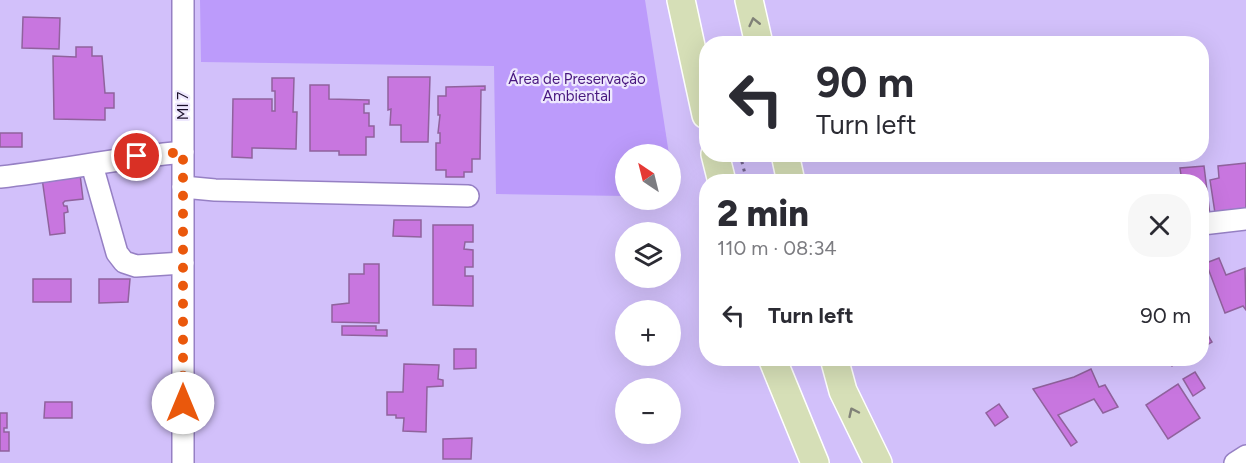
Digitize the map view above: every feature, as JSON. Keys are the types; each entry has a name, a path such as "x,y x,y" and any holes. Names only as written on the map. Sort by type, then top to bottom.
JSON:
{"main road":[{"path":"681,0 699,83"},
{"path":"749,0 757,36"},
{"path":"775,366 814,463"},
{"path":"836,366 843,391 878,463"}],"street":[{"name":"MI 7","path":"183,0 183,463"},
{"path":"0,177 92,165 137,156 183,152"},
{"path":"92,165 117,253 124,262 136,266 183,263"},
{"path":"183,187 215,190 468,196"},
{"path":"1209,223 1246,219"},
{"path":"1235,463 1246,456"}],"green space":[{"name":"Área de Preservação Ambiental","path":"200,0 645,0 667,144 615,144 615,196 496,194 494,66 201,62"}],"building":[{"path":"23,17 60,18 59,49 22,48"},
{"path":"76,47 92,47 92,56 102,56 105,93 114,93 114,108 105,108 105,120 54,119 53,56 76,57"},
{"path":"388,77 430,77 428,142 401,142 401,125 390,125"},
{"path":"272,78 294,78 293,112 297,112 296,149 252,148 252,158 232,157 233,99 272,99 272,111 275,111 275,91 272,91"},
{"path":"310,85 329,85 329,99 369,100 369,104 364,104 364,113 369,113 369,126 374,126 374,137 366,137 366,155 339,155 339,151 310,151"},
{"path":"485,86 485,90 481,90 480,159 472,159 472,172 464,172 464,177 446,177 446,170 436,170 436,143 440,143 438,96 446,96 446,87"},
{"path":"0,133 22,133 22,147 0,147"},
{"path":"1246,163 1246,211 1215,213 1210,180 1219,178 1218,166"},
{"path":"1204,166 1205,174 1181,174 1180,168"},
{"path":"80,174 83,199 63,203 67,206 68,212 64,213 65,233 50,235 42,178"},
{"path":"394,220 421,220 421,237 393,236"},
{"path":"433,225 473,225 473,242 465,242 464,249 473,250 473,267 465,267 465,276 473,276 473,306 433,305"},
{"path":"1219,258 1226,275 1245,268 1246,310 1243,306 1225,313 1209,271 1209,262"},
{"path":"364,264 379,264 379,323 332,322 332,305 349,303 349,274 364,274"},
{"path":"33,279 71,279 71,302 33,302"},
{"path":"99,279 130,279 128,302 99,303"},
{"path":"342,326 376,326 376,330 387,330 387,336 342,335"},
{"path":"454,349 476,349 476,368 454,369"},
{"path":"404,364 439,365 438,379 443,380 443,386 427,387 426,432 403,431 404,418 387,415 387,392 403,392"},
{"path":"1091,369 1099,387 1105,385 1118,407 1103,413 1094,399 1058,415 1077,442 1071,446 1033,389 1074,377"},
{"path":"1195,372 1205,388 1193,396 1183,379"},
{"path":"1178,384 1200,418 1168,439 1146,405"},
{"path":"45,402 72,402 72,418 44,418"},
{"path":"999,404 1008,417 995,426 986,413"},
{"path":"0,413 7,413 7,428 4,428 4,432 9,432 9,451 0,451"},
{"path":"472,438 471,459 443,459 443,439"}],"route":[{"path":"137,156 183,152 183,403"}]}
